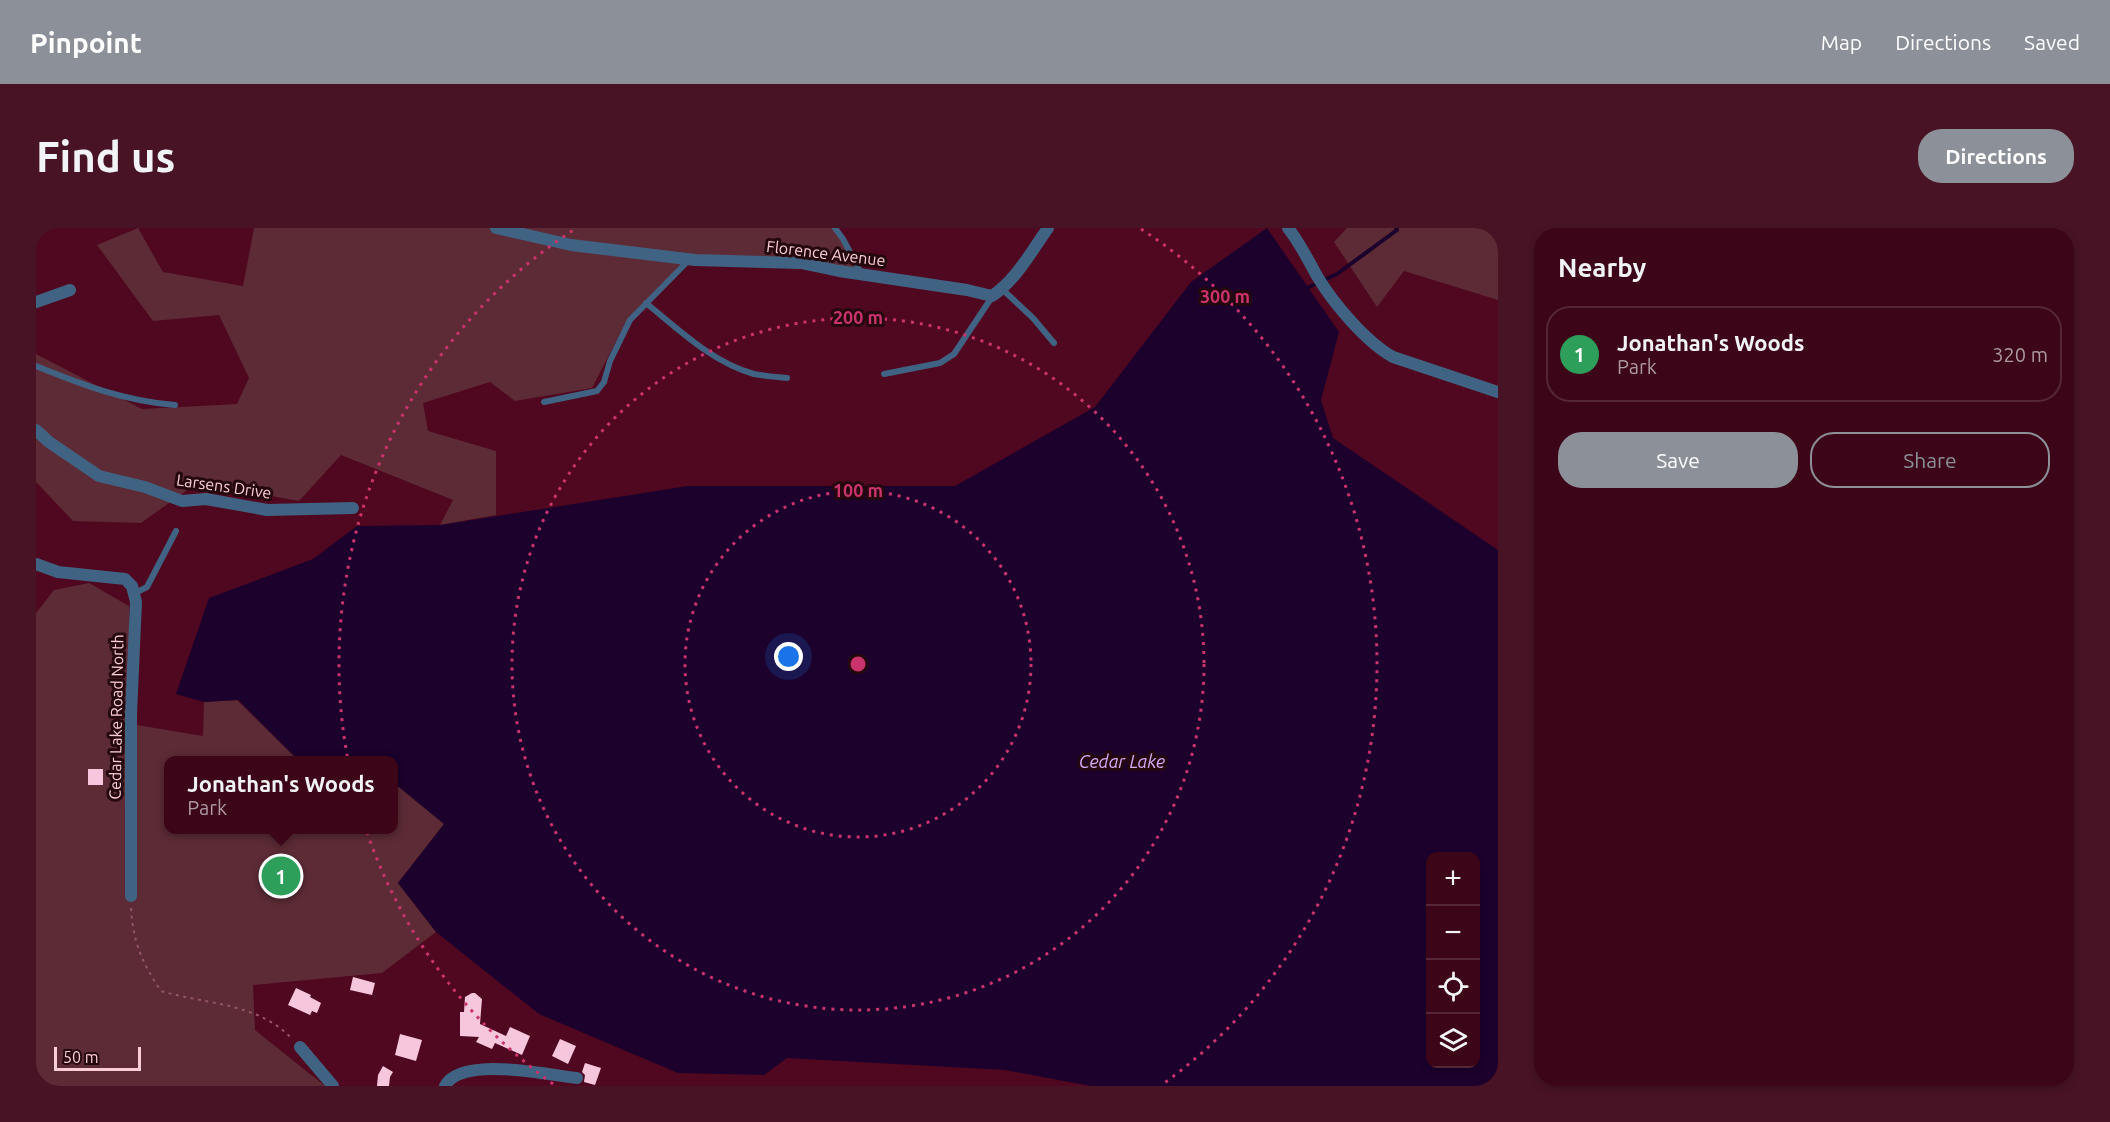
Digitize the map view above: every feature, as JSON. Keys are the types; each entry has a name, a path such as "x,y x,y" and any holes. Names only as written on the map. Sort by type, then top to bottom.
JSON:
{"street":[{"name":"Florence Avenue","path":"496,228 571,245 690,260 801,263 997,293"},
{"path":"997,293 1017,272 1048,228"},
{"path":"1288,228 1321,282 1377,348 1393,357 1498,392"},
{"path":"36,302 69,290"},
{"name":"Larsens Drive","path":"36,430 99,476 182,501 206,499 226,501 241,507 267,510 353,508"},
{"path":"36,564 58,572 125,579 135,593"},
{"name":"Cedar Lake Road North","path":"130,896 131,714 135,593"},
{"path":"300,1047 333,1086"},
{"path":"445,1086 447,1082 465,1072 497,1068 577,1078"}],"lane":[{"path":"835,228 843,238 861,274"},
{"path":"544,402 597,392 604,382 610,361 630,320 690,260"},
{"path":"884,374 940,363 954,354 997,293 1033,318 1054,343"},
{"path":"646,303 683,334 726,362 754,374 787,378"},
{"path":"36,366 91,389 112,395 144,403 175,405"},
{"path":"135,593 147,586 176,531"}],"path":[{"path":"130,896 135,944 161,990 242,1009 269,1021 287,1033 300,1047"}],"shaded area":[{"path":"138,228 163,272 243,286 254,228 836,228 861,272 690,260 626,322 592,388 515,401 490,382 423,403 428,431 496,451 496,515 440,525 453,500 341,455 299,501 197,483 141,523 73,521 36,482 36,354 142,409 237,404 249,378 219,315 153,321 97,245"},
{"path":"1347,228 1498,228 1498,300 1404,271 1377,307 1334,242"},
{"path":"89,583 129,606 131,724 203,736 204,702 237,700 294,756 164,756 164,834 398,834 398,786 432,814 437,814 444,824 398,883 436,932 382,973 253,985 255,1030 325,1086 36,1086 36,613 54,590"}],"water":[{"name":"Cedar Lake","path":"1267,228 1339,332 1321,400 1333,438 1498,550 1498,1086 1091,1086 1005,1070 787,1058 764,1075 678,1073 539,1014 436,932 398,883 444,824 398,786 398,756 294,756 238,700 204,702 176,694 209,598 313,559 357,526 440,525 688,486 955,486 1095,407 1191,282"}],"building":[{"path":"88,769 103,769 103,785 88,785"},
{"path":"353,977 375,983 372,995 350,990"},
{"path":"296,988 321,1003 317,1013 312,1011 310,1015 288,1005"},
{"path":"472,993 482,999 480,1024 506,1036 510,1027 530,1036 522,1055 495,1043 492,1049 476,1042 479,1037 460,1036 460,1012 464,1012 465,997"},
{"path":"400,1034 422,1040 416,1061 395,1055"},
{"path":"560,1039 576,1046 568,1064 552,1056"},
{"path":"585,1063 601,1068 595,1085 584,1082 585,1075 582,1072"},
{"path":"383,1066 393,1072 389,1086 377,1086 378,1075"}],"waterway":[{"path":"1309,287 1337,274 1397,230 1396,228"}],"place":[{"name":"Jonathan's Woods","path":"281,876"}]}
